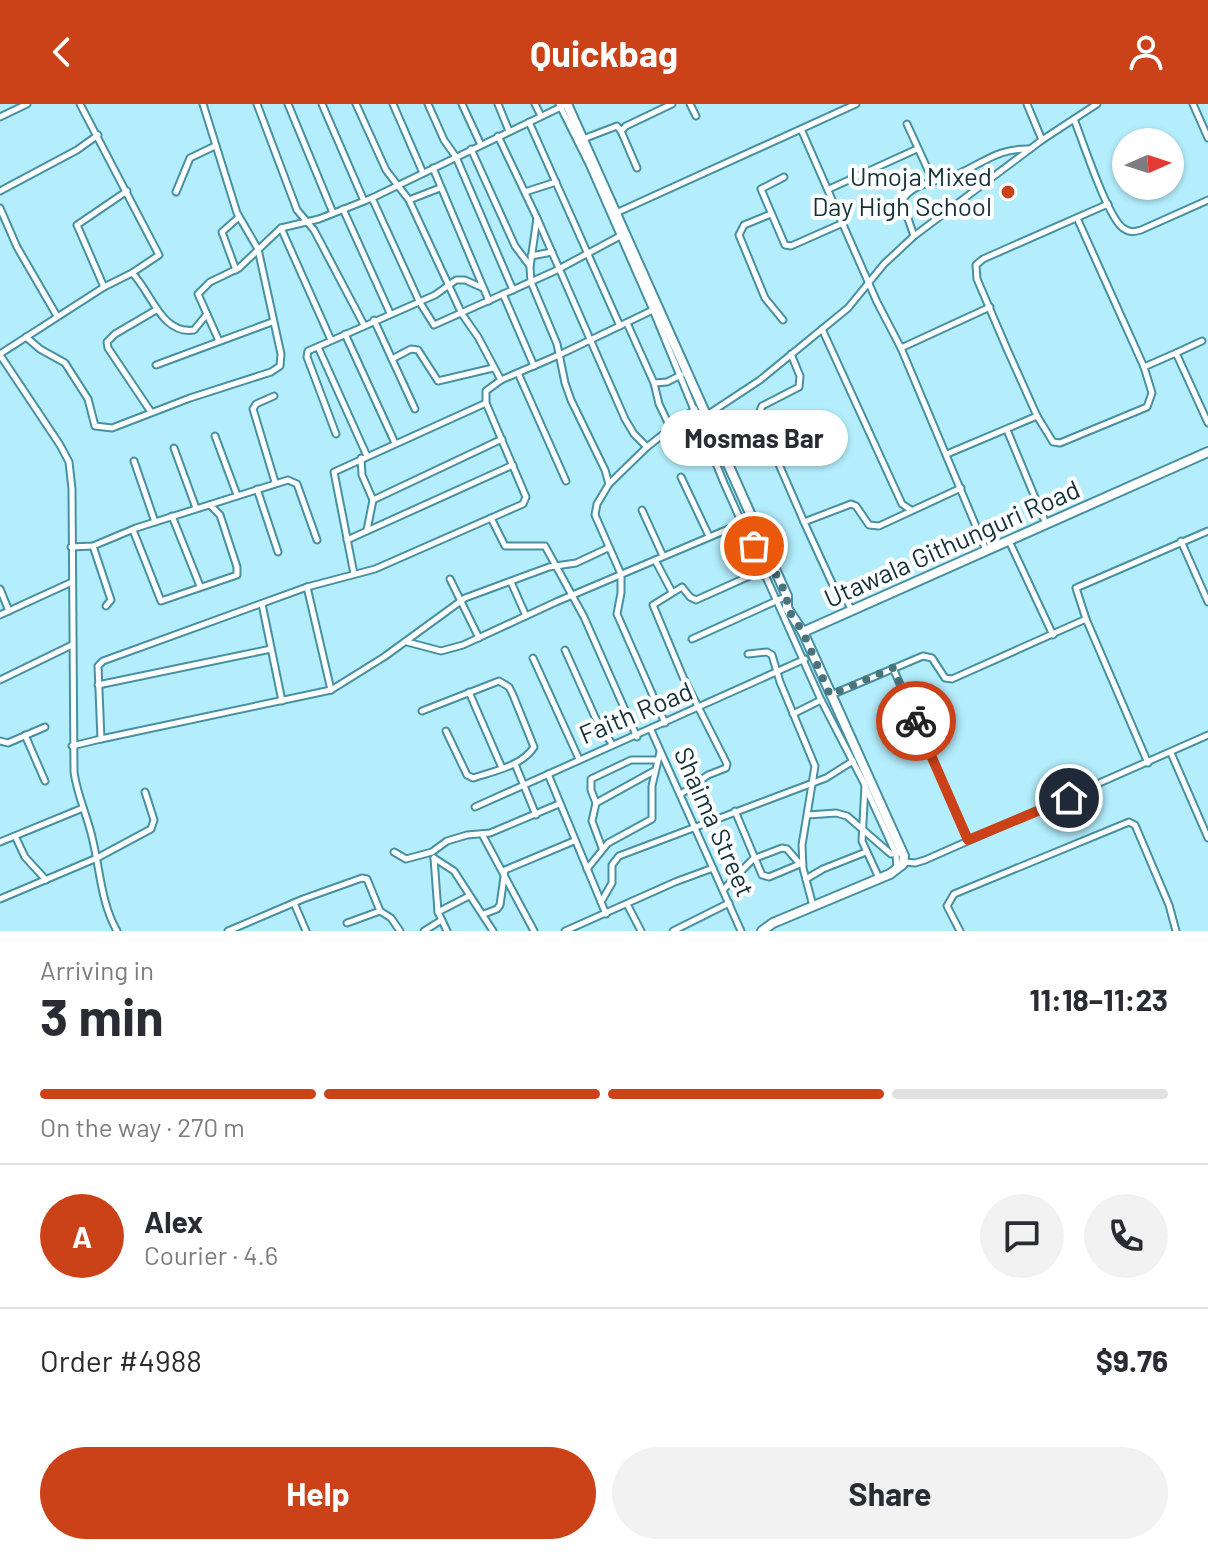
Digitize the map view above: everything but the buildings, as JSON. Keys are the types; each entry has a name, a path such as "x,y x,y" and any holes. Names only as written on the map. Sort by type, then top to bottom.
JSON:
{"street":[{"path":"0,117 27,104"},
{"path":"80,104 160,252 157,258 57,316 0,355 2,366 69,462 72,489 72,746 77,791 97,858 103,897 117,931"},
{"path":"26,337 65,363 88,399 95,426 112,428 271,372 280,366 281,354 258,249 239,217 203,104"},
{"path":"257,104 297,210 307,222 364,325"},
{"path":"288,104 333,213"},
{"path":"322,104 364,201"},
{"path":"356,104 386,170 409,200 462,314 501,380"},
{"path":"393,104 423,173"},
{"path":"428,104 444,140 456,157 513,290"},
{"path":"462,104 481,145"},
{"path":"498,104 509,131"},
{"path":"535,104 541,116"},
{"path":"621,131 672,104"},
{"path":"690,104 696,116"},
{"path":"616,213 856,104"},
{"path":"1027,104 1042,140"},
{"path":"706,415 760,380 848,308 914,236 1042,140 1097,104"},
{"path":"1193,104 1208,138"},
{"path":"219,341 198,297 201,290 236,270 281,228 333,213 398,187 564,105 622,235 559,269 434,325 419,301 372,198"},
{"name":"Utawala Githunguri Road","path":"564,105 616,213 622,235 694,399 706,415 768,568 787,608 803,632 1208,452"},
{"path":"1074,119 1117,223 1131,233 1208,200"},
{"path":"529,122 620,326"},
{"path":"907,124 933,181"},
{"path":"583,139 617,126 637,168"},
{"path":"801,129 901,348 986,550"},
{"path":"0,191 77,150 98,135"},
{"path":"498,136 625,419 647,447"},
{"path":"176,192 190,158 215,146"},
{"path":"471,149 515,246 530,267"},
{"path":"829,189 917,149"},
{"path":"914,236 902,201 906,194 933,181 960,174 992,155 1030,149"},
{"path":"433,168 489,301"},
{"path":"784,177 761,189 785,245 844,223"},
{"path":"525,192 556,182"},
{"path":"409,200 440,188"},
{"path":"104,287 77,225 127,191"},
{"path":"1077,218 1144,367 1153,398 1147,407 1060,443 1049,438 1037,416 977,279 976,265 983,259 1108,204"},
{"path":"0,208 17,247 57,316"},
{"path":"343,209 390,313"},
{"path":"771,214 744,225 739,235 765,298 783,320"},
{"path":"236,270 222,232 239,217"},
{"path":"537,218 531,256 531,282 559,355 571,400 609,484"},
{"path":"281,228 331,340"},
{"path":"531,256 552,252"},
{"path":"132,273 156,310 179,330 199,326 207,314"},
{"path":"336,434 307,357 308,351 460,279 483,288"},
{"path":"503,294 534,366"},
{"path":"901,348 990,307"},
{"path":"101,739 98,666 103,661 307,587 399,560 526,500 486,403 486,391 501,380 656,309"},
{"path":"151,412 107,342 156,310"},
{"path":"374,320 415,409"},
{"path":"156,365 272,322"},
{"path":"627,323 671,429"},
{"path":"822,329 902,504 912,511"},
{"path":"345,334 395,443"},
{"path":"1144,367 1202,341"},
{"path":"318,347 364,457 362,475 373,500 366,531"},
{"path":"392,359 411,349 418,350 438,381 493,368"},
{"path":"1176,353 1208,423"},
{"path":"791,354 800,376 799,387 762,406 758,416 832,583"},
{"path":"518,373 566,481"},
{"path":"654,383 667,382 683,374"},
{"path":"274,396 256,404 253,409 275,482"},
{"path":"406,642 441,651 479,638 748,521 724,483 695,409 694,399"},
{"path":"354,574 334,472 486,403"},
{"path":"665,723 617,614 621,574 595,510 609,484 647,447 695,409"},
{"path":"947,454 1037,416"},
{"path":"1007,430 1046,524"},
{"path":"215,436 237,495"},
{"path":"373,500 502,439"},
{"path":"174,448 196,508"},
{"path":"134,461 155,522"},
{"path":"347,540 513,465"},
{"path":"681,477 709,536"},
{"path":"71,547 93,546 172,516 288,480 297,484 317,540"},
{"path":"804,522 851,504 874,527 961,488"},
{"path":"257,489 278,552"},
{"path":"133,530 159,599 164,601 200,586 232,579 237,573 220,515 209,504"},
{"path":"642,510 663,556"},
{"path":"172,516 200,586"},
{"path":"491,518 505,546 545,546 573,595 637,737"},
{"path":"1148,763 1086,619 1076,588 1208,531"},
{"path":"1009,540 1053,635"},
{"path":"1181,541 1208,602"},
{"path":"93,546 111,600 106,606"},
{"path":"72,746 331,690 406,642 461,600 549,567 576,563 608,548"},
{"path":"655,560 672,592"},
{"path":"681,794 700,780 726,768 727,764 652,609 656,602 672,592 685,588 696,600 768,568"},
{"path":"852,610 845,597 847,592 879,577"},
{"path":"450,579 479,638"},
{"path":"0,615 72,582"},
{"path":"511,582 526,616"},
{"path":"307,587 331,690"},
{"path":"0,589 9,611"},
{"path":"692,639 782,598 804,660 826,698 901,856 897,870 773,923 762,931"},
{"path":"262,604 282,701"},
{"path":"793,714 893,668 929,656 945,678 952,679 1086,619"},
{"path":"803,632 826,698 853,761 901,856"},
{"path":"0,680 72,645"},
{"path":"98,685 271,649"},
{"path":"565,650 595,717 612,744"},
{"path":"748,654 770,652 815,766 802,845 802,866 813,906"},
{"name":"Faith Road","path":"475,807 612,744 637,737 813,655"},
{"path":"533,658 579,759"},
{"path":"893,668 968,840"},
{"path":"422,711 499,681 509,687 533,742 531,752 515,763 473,778 467,775 446,731"},
{"path":"468,692 502,768"},
{"path":"0,741 8,743 45,727"},
{"name":"Shaima Street","path":"651,730 741,931"},
{"path":"25,735 45,781"},
{"path":"808,815 842,813 863,827 891,854 915,863 1208,735"},
{"path":"587,869 602,848 652,819 654,771 660,751"},
{"path":"1171,753 1208,838"},
{"path":"602,848 592,821 596,803 591,779 616,765 636,759 657,760"},
{"path":"601,902 612,883 614,859 814,782 840,771 853,761"},
{"path":"515,763 536,815"},
{"path":"596,803 654,771"},
{"path":"548,774 606,914"},
{"path":"865,785 862,841 879,878"},
{"path":"0,899 97,858 151,829 154,820 145,792"},
{"path":"394,852 406,859 433,855 447,841 482,834 559,804"},
{"path":"0,842 83,808"},
{"path":"735,811 753,859 765,877 802,866"},
{"path":"960,931 947,906 954,894 1129,822 1135,825 1169,905 1176,931"},
{"path":"482,834 534,931"},
{"path":"15,836 25,857 46,880"},
{"path":"484,914 500,905 503,874 510,867 574,841"},
{"path":"723,890 753,859 785,847 802,866"},
{"path":"806,879 866,852"},
{"path":"433,855 454,871 493,931"},
{"path":"433,855 438,912 447,931"},
{"path":"565,931 713,868"},
{"path":"228,931 365,878 380,911 391,918 400,931"},
{"path":"438,912 469,896"},
{"path":"294,903 306,931"},
{"path":"673,931 729,903"},
{"path":"627,904 641,931"},
{"path":"347,923 380,911"},
{"path":"424,931 440,921"}],"way so far":[{"path":"754,546 764,569 772,566 787,596 787,608 803,632 830,695 893,668 916,721"}],"place":[{"name":"Umoja Mixed Day High School","path":"1008,192"},
{"name":"Mosmas Bar","path":"754,546"}],"route":[{"path":"916,721 968,840 1069,798"}]}
